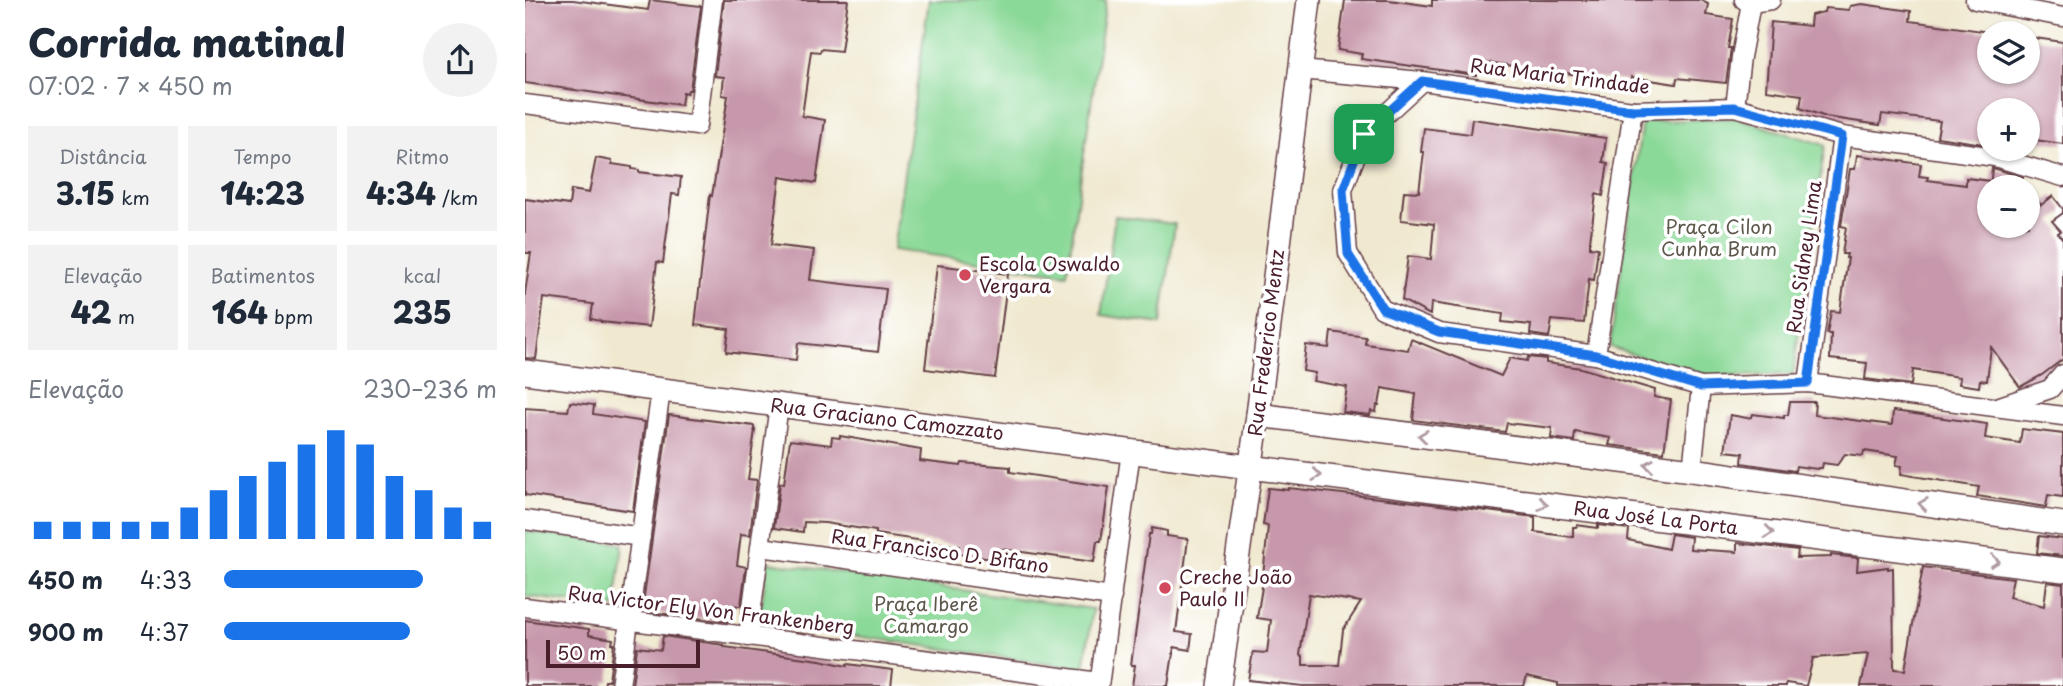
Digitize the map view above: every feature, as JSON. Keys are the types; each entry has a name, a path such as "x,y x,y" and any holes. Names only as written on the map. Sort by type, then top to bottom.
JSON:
{"street":[{"path":"525,104 697,126 713,0"},
{"name":"Rua Frederico Mentz","path":"1219,686 1258,415 1309,0"},
{"path":"1735,107 1748,1 1771,0"},
{"path":"1975,0 2058,11"},
{"name":"Rua Maria Trindade","path":"1300,70 1422,81 1633,110 1735,107 1842,136 1995,157 2062,178"},
{"path":"1422,81 1364,134 1343,190 1348,254 1383,309 1439,332 1596,355 1701,387 1808,383 2063,416"},
{"path":"1596,355 1633,110"},
{"name":"Rua Sidney Lima","path":"1808,383 1842,136"},
{"name":"Rua Graciano Camozzato","path":"525,372 1250,467"},
{"path":"1997,408 2050,389 2063,374"},
{"path":"1692,470 1701,387"},
{"path":"620,686 661,390"},
{"path":"748,637 779,405"},
{"path":"1258,415 1692,470 2063,524"},
{"path":"1099,684 1131,451"},
{"name":"Rua José La Porta","path":"1250,467 2063,570"},
{"path":"525,520 641,537"},
{"name":"Rua Francisco D. Bifano","path":"761,547 1112,597"},
{"name":"Rua Victor Ely Von Frankenberg","path":"525,607 1099,684"}],"green space":[{"path":"929,0 1106,0 1067,274 893,250"},
{"name":"Praça Cilon Cunha Brum","path":"1736,118 1825,145 1793,374 1701,377 1610,347 1642,122"},
{"path":"1115,216 1175,224 1161,324 1101,315"},
{"path":"525,531 623,544 615,608 525,596"},
{"name":"Praça Iberê Camargo","path":"768,562 1093,609 1084,669 759,622"}],"building":[{"path":"525,0 573,0 648,10 650,0 701,6 690,90 683,92 681,105 525,83"},
{"path":"724,0 848,0 841,51 811,51 802,116 825,120 816,183 780,177 771,245 814,250 810,280 886,289 878,352 798,343 796,360 726,352 729,329 695,325 710,195 712,196 728,96 722,95 724,77 715,76"},
{"path":"1345,0 1389,0 1432,6 1432,0 1700,0 1708,4 1706,15 1733,19 1726,83 1677,78 1676,84 1631,77 1631,82 1478,61 1476,75 1361,59 1362,54 1338,50"},
{"path":"1862,4 1911,11 1910,21 1977,30 1977,84 2040,84 2040,39 2063,42 2063,144 2040,141 2040,98 1977,98 1977,143 1937,137 1940,121 1882,114 1880,125 1826,117 1800,108 1802,95 1766,90 1771,22 1810,26 1811,15 1824,12 1825,8 1849,10 1850,6"},
{"path":"1472,119 1606,138 1603,162 1608,163 1603,196 1596,194 1590,241 1590,247 1598,248 1594,280 1589,279 1584,323 1552,320 1549,337 1530,334 1531,325 1502,322 1503,314 1431,303 1430,315 1402,300 1408,256 1431,259 1434,224 1401,220 1404,191 1419,192 1424,128 1470,134"},
{"path":"1857,155 1921,164 1919,176 1928,177 1927,180 1966,185 1966,178 1977,179 1977,238 2040,238 2040,204 2053,196 2063,209 2063,213 2052,221 2061,231 2058,233 2063,239 2063,359 2020,387 1991,347 1987,381 1980,380 1979,387 1959,384 1960,377 1913,370 1911,385 1865,379 1867,363 1830,359 1831,334 1827,334 1831,311 1840,312 1848,258 1847,254 1842,254 1846,227 1841,226 1850,169 1855,169"},
{"path":"596,158 632,167 639,172 681,177 679,195 672,194 663,263 657,262 649,327 601,322 591,319 593,304 544,298 536,359 525,358 525,293 531,253 525,253 525,199 569,205 571,190 589,193"},
{"path":"1992,168 2016,175 1991,175"},
{"path":"937,265 1008,274 995,378 925,369"},
{"path":"1331,332 1366,337 1365,344 1408,350 1411,339 1501,376 1510,358 1527,361 1528,357 1546,359 1546,363 1581,368 1655,390 1654,397 1671,400 1664,452 1609,445 1611,438 1575,432 1574,441 1551,438 1552,428 1507,423 1505,432 1413,420 1416,394 1382,388 1376,412 1371,411 1370,415 1343,412 1347,387 1313,381 1315,373 1303,371 1306,345 1329,348"},
{"path":"570,402 594,405 593,414 645,422 633,511 525,495 525,408 568,411"},
{"path":"1790,402 1815,402 1814,415 1892,425 1893,411 1987,424 1985,438 2020,443 2022,429 2063,434 2063,497 2048,495 2046,507 1977,496 1979,487 1901,474 1902,466 1896,465 1898,456 1864,451 1863,456 1845,454 1837,465 1823,463 1822,468 1817,469 1796,466 1795,471 1742,463 1743,453 1725,451 1730,415 1747,418 1753,414 1784,418 1784,415 1788,415"},
{"path":"669,415 754,426 748,479 757,480 750,535 741,534 737,565 746,567 741,606 730,605 727,622 642,611"},
{"path":"840,436 921,450 920,461 961,466 962,463 1010,467 1010,472 1109,487 1101,541 1097,541 1094,562 1000,549 999,560 958,554 959,546 876,534 876,531 825,523 804,522 803,532 774,528 780,483 784,484 790,440 831,445 832,437"},
{"path":"1268,488 1289,488 1535,517 1535,532 1573,537 1573,527 1577,525 1629,529 1628,540 1668,549 1671,534 1691,537 1690,549 1737,552 1737,543 1798,550 1797,558 1831,555 1858,558 1857,571 1893,568 1894,669 1905,670 1923,567 2013,578 2009,597 2044,606 2047,582 2063,584 2063,686 1861,686 1868,654 1813,658 1806,686 1786,683 1786,686 1558,686 1558,683 1527,676 1524,686 1303,686 1248,680 1253,652 1267,653 1271,620 1257,618 1268,526 1263,525","holes":["1309,594 1361,602 1343,630 1339,665 1303,665 1303,656 1300,655"]},
{"path":"1152,528 1167,531 1167,536 1188,539 1176,632 1192,634 1190,650 1174,647 1168,686 1132,686 1135,665 1131,665"},
{"path":"2039,536 2063,539 2063,556 2037,553"},
{"path":"525,620 589,629 589,635 613,639 609,681 605,681 604,686 525,686"},
{"path":"663,636 847,666 893,670 891,686 632,685 637,647 661,650"}],"place":[{"name":"Escola Oswaldo Vergara","path":"965,275"},
{"name":"Creche João Paulo II","path":"1165,588"}],"route":[{"path":"1422,81 1633,110 1735,107 1842,136 1808,383 1701,387 1596,355 1439,332 1383,309 1348,254 1343,190 1364,134 1422,81"}]}
